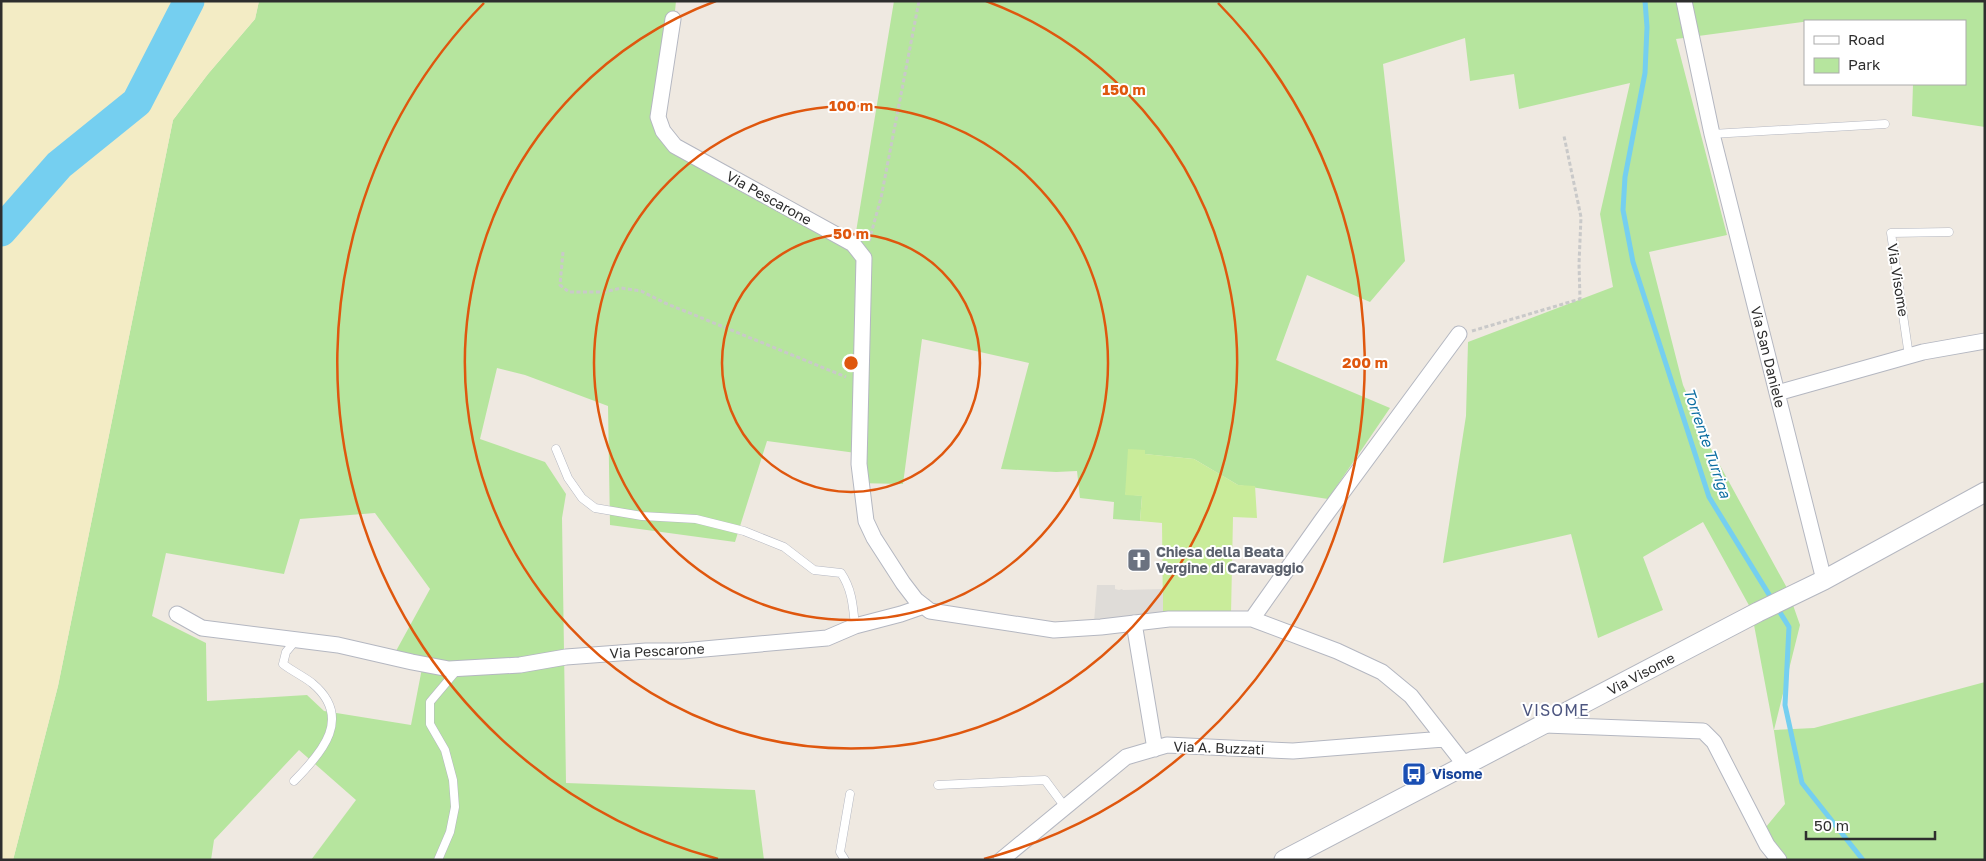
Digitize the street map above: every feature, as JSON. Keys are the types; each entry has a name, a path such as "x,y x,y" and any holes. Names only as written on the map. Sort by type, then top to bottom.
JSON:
{"street":[{"name":"Via San Daniele","path":"1684,1 1712,134 1824,580"},
{"name":"Via Pescarone","path":"673,19 658,117 663,131 674,146 854,244 864,258"},
{"path":"864,258 860,464 866,521 902,583 924,606 930,611 1043,629 1127,624 1169,619 1252,619 1336,651 1382,672 1411,696 1465,764"},
{"path":"1252,619 1322,520 1384,439 1459,334"},
{"path":"1777,393 1910,356 1985,341"},
{"path":"1824,580 1985,492"},
{"name":"Via Visome","path":"1284,860 1758,612 1824,580"},
{"name":"Via Pescarone","path":"178,614 202,628 338,645 449,669 520,665 575,656 646,651 682,652 827,638 854,626 924,606"},
{"path":"1127,624 1155,749"},
{"path":"1545,724 1703,732 1714,742 1768,845 1779,860"},
{"name":"Via A. Buzzati","path":"1001,860 1126,757 1167,745 1293,751 1444,739"}],"lane":[{"path":"1712,134 1885,124"},
{"name":"Via Visome","path":"1910,356 1891,233 1949,232"},
{"path":"556,450 568,478 582,498 595,508 642,516 696,519 744,532 784,547 814,570 841,573 848,585 853,606 854,626"},
{"path":"294,781 314,760 328,740 333,712 324,695 311,682 294,673 283,664 286,652 297,639"},
{"path":"438,860 450,832 455,807 453,780 445,750 430,724 430,702 458,668"},
{"path":"938,785 1045,780 1065,807"},
{"path":"845,860 840,852 850,794"}],"path":[{"path":"864,258 881,198 919,1"},
{"path":"1459,334 1580,300 1581,217 1564,136"},
{"path":"563,252 560,285 569,292 604,292 621,288 641,290 665,303 861,382"}],"green space":[{"path":"259,1 676,1 663,131 854,244 894,1 1985,1 1985,127 1912,116 1913,85 1966,85 1966,20 1804,20 1804,22 1676,39 1727,235 1649,252 1683,385 1711,449 1787,588 1800,625 1774,730 1814,728 1985,682 1985,860 1784,860 1761,833 1785,804 1774,731 1751,609 1703,522 1643,557 1663,610 1598,638 1571,534 1443,563 1466,416 1468,342 1613,287 1600,214 1630,83 1519,109 1514,74 1470,81 1465,38 1383,64 1405,261 1370,302 1307,275 1276,360 1390,408 1328,499 1238,485 1194,459 1144,454 1145,451 1125,494 1142,496 1140,521 1113,519 1114,502 1080,498 1077,471 1056,472 1001,469 1029,363 922,339 903,484 855,483 856,453 767,441 735,542 610,525 608,406 525,375 497,368 480,439 545,462 566,494 562,518 566,783 755,790 764,860 311,860 356,800 299,750 214,840 211,860 13,860 58,686 173,120 208,74 255,19","holes":["375,513 430,589 396,651 424,658 411,725 324,711 307,695 207,701 206,643 152,616 166,553 284,574 300,519"]},
{"path":"1128,449 1145,450 1145,454 1194,459 1238,485 1255,486 1257,518 1233,517 1231,614 1163,618 1162,523 1140,521 1142,496 1125,495"}],"sand":[{"path":"1,1 259,1 255,19 208,74 173,120 58,686 13,860 1,860"}],"shaded area":[{"path":"1097,585 1115,585 1115,589 1119,590 1163,589 1163,618 1094,622"}],"waterway":[{"path":"1,231 59,165 137,102 189,1"},
{"name":"Torrente Turriga","path":"1645,1 1647,27 1645,73 1625,177 1623,210 1633,262 1709,497 1789,627 1785,705 1802,783 1863,860"}],"place":[{"name":"Chiesa della Beata Vergine di Caravaggio","path":"1139,560"},
{"name":"Visome","path":"1414,774"}],"district":[{"name":"VISOME","path":"1556,710"}]}
